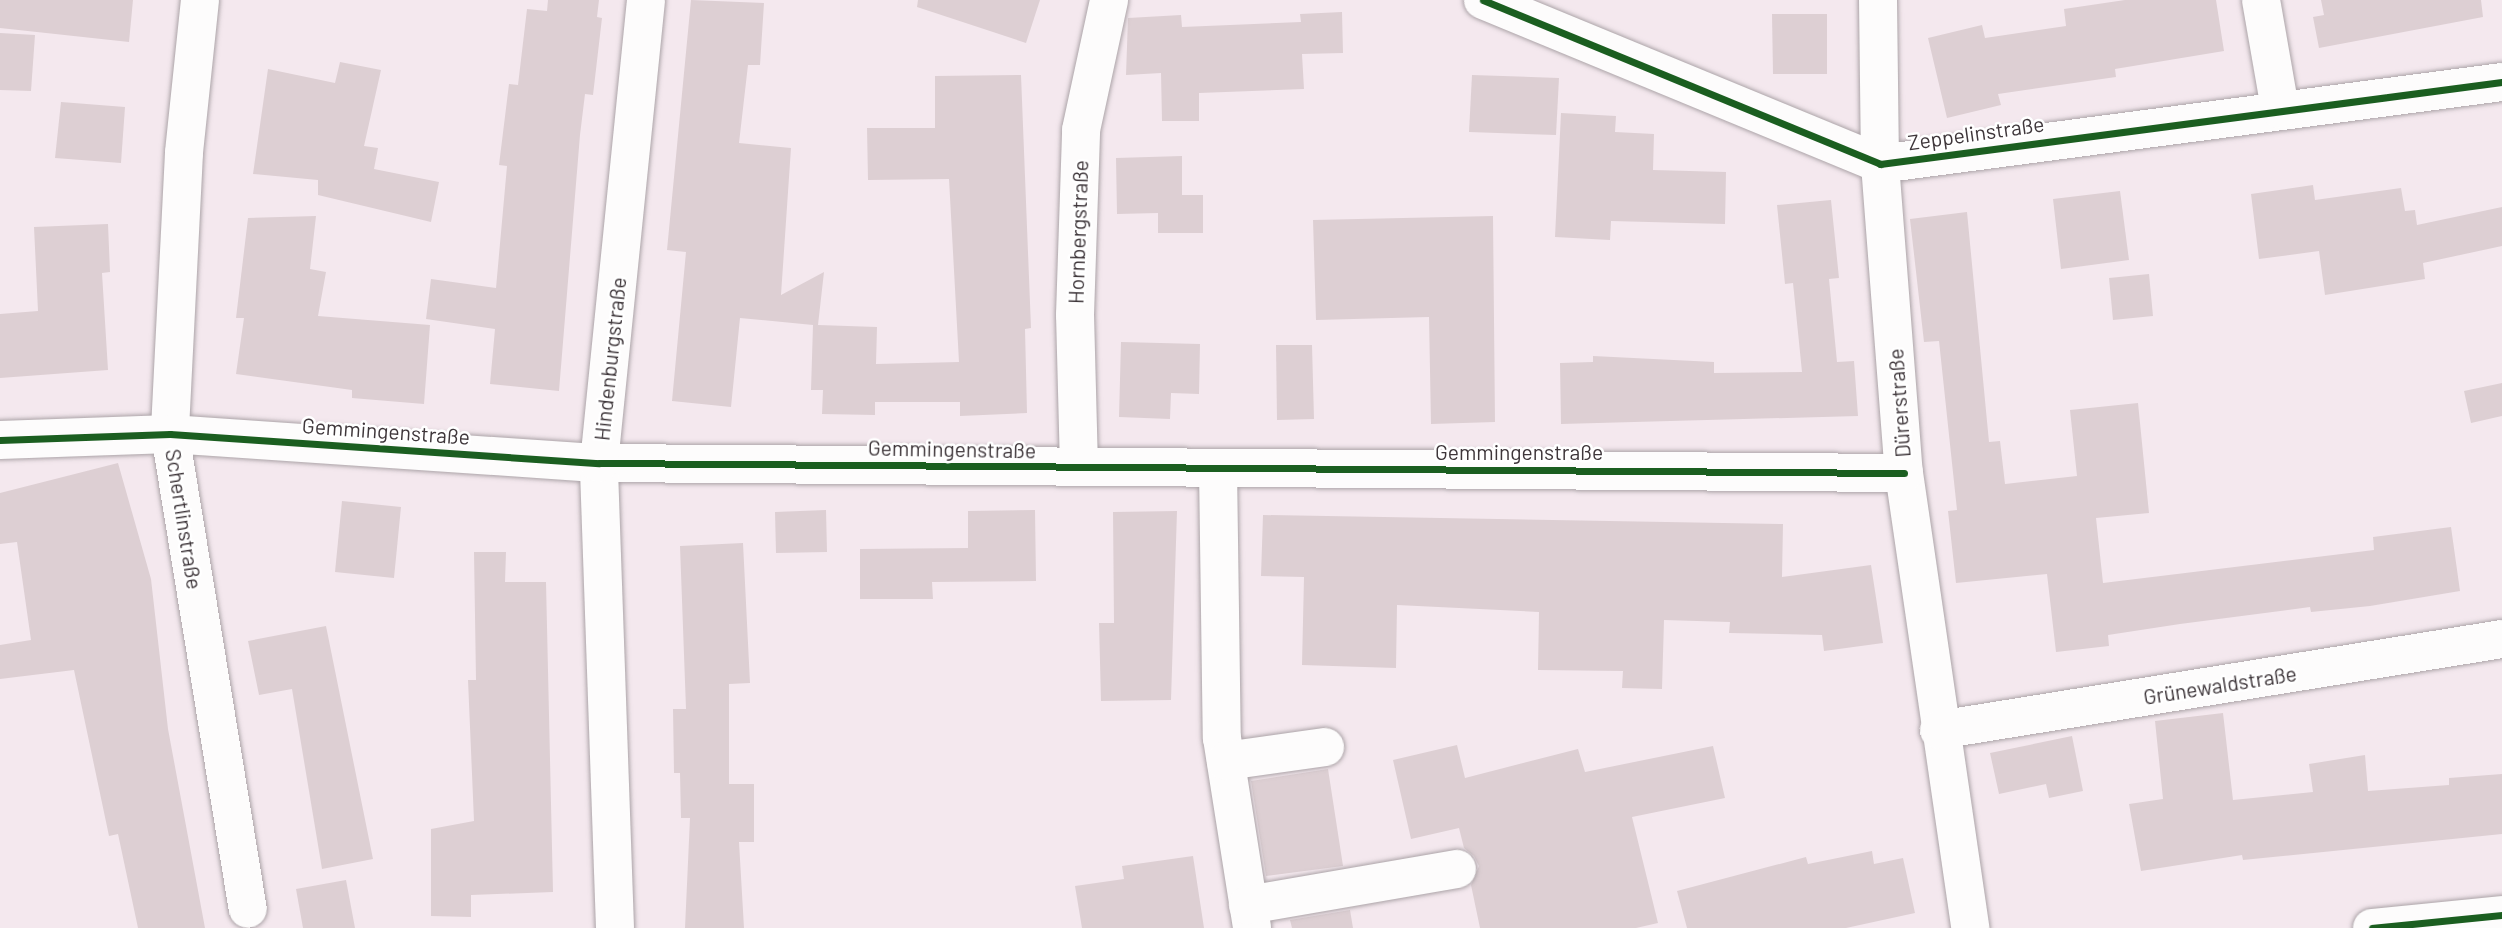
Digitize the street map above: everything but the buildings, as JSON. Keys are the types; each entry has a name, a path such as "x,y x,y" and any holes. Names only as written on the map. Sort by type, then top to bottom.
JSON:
{"street":[{"name":"Schertlinstraße","path":"200,0 184,153 170,434 248,909"},
{"name":"Hindenburgstraße","path":"615,928 599,463 646,0"},
{"name":"Hornbergstraße","path":"1079,467 1075,315 1081,130 1108,0"},
{"name":"Zeppelinstraße","path":"1483,0 1880,164 2280,109 2502,82"},
{"name":"Dürerstraße","path":"1878,0 1880,164 1904,473 1939,730 1970,928"},
{"path":"2261,0 2280,109"},
{"name":"Gemmingenstraße","path":"0,440 170,434 599,463 1904,473"},
{"path":"1218,468 1226,761 1250,916 1457,869"},
{"name":"Grünewaldstraße","path":"1939,730 2502,639"},
{"path":"1226,761 1325,747"},
{"path":"2372,928 2502,915"}],"cycle path":[{"path":"1483,0 1880,164 2502,82"},
{"path":"0,440 170,434 599,463 1904,473"},
{"path":"2372,928 2502,915"}]}
